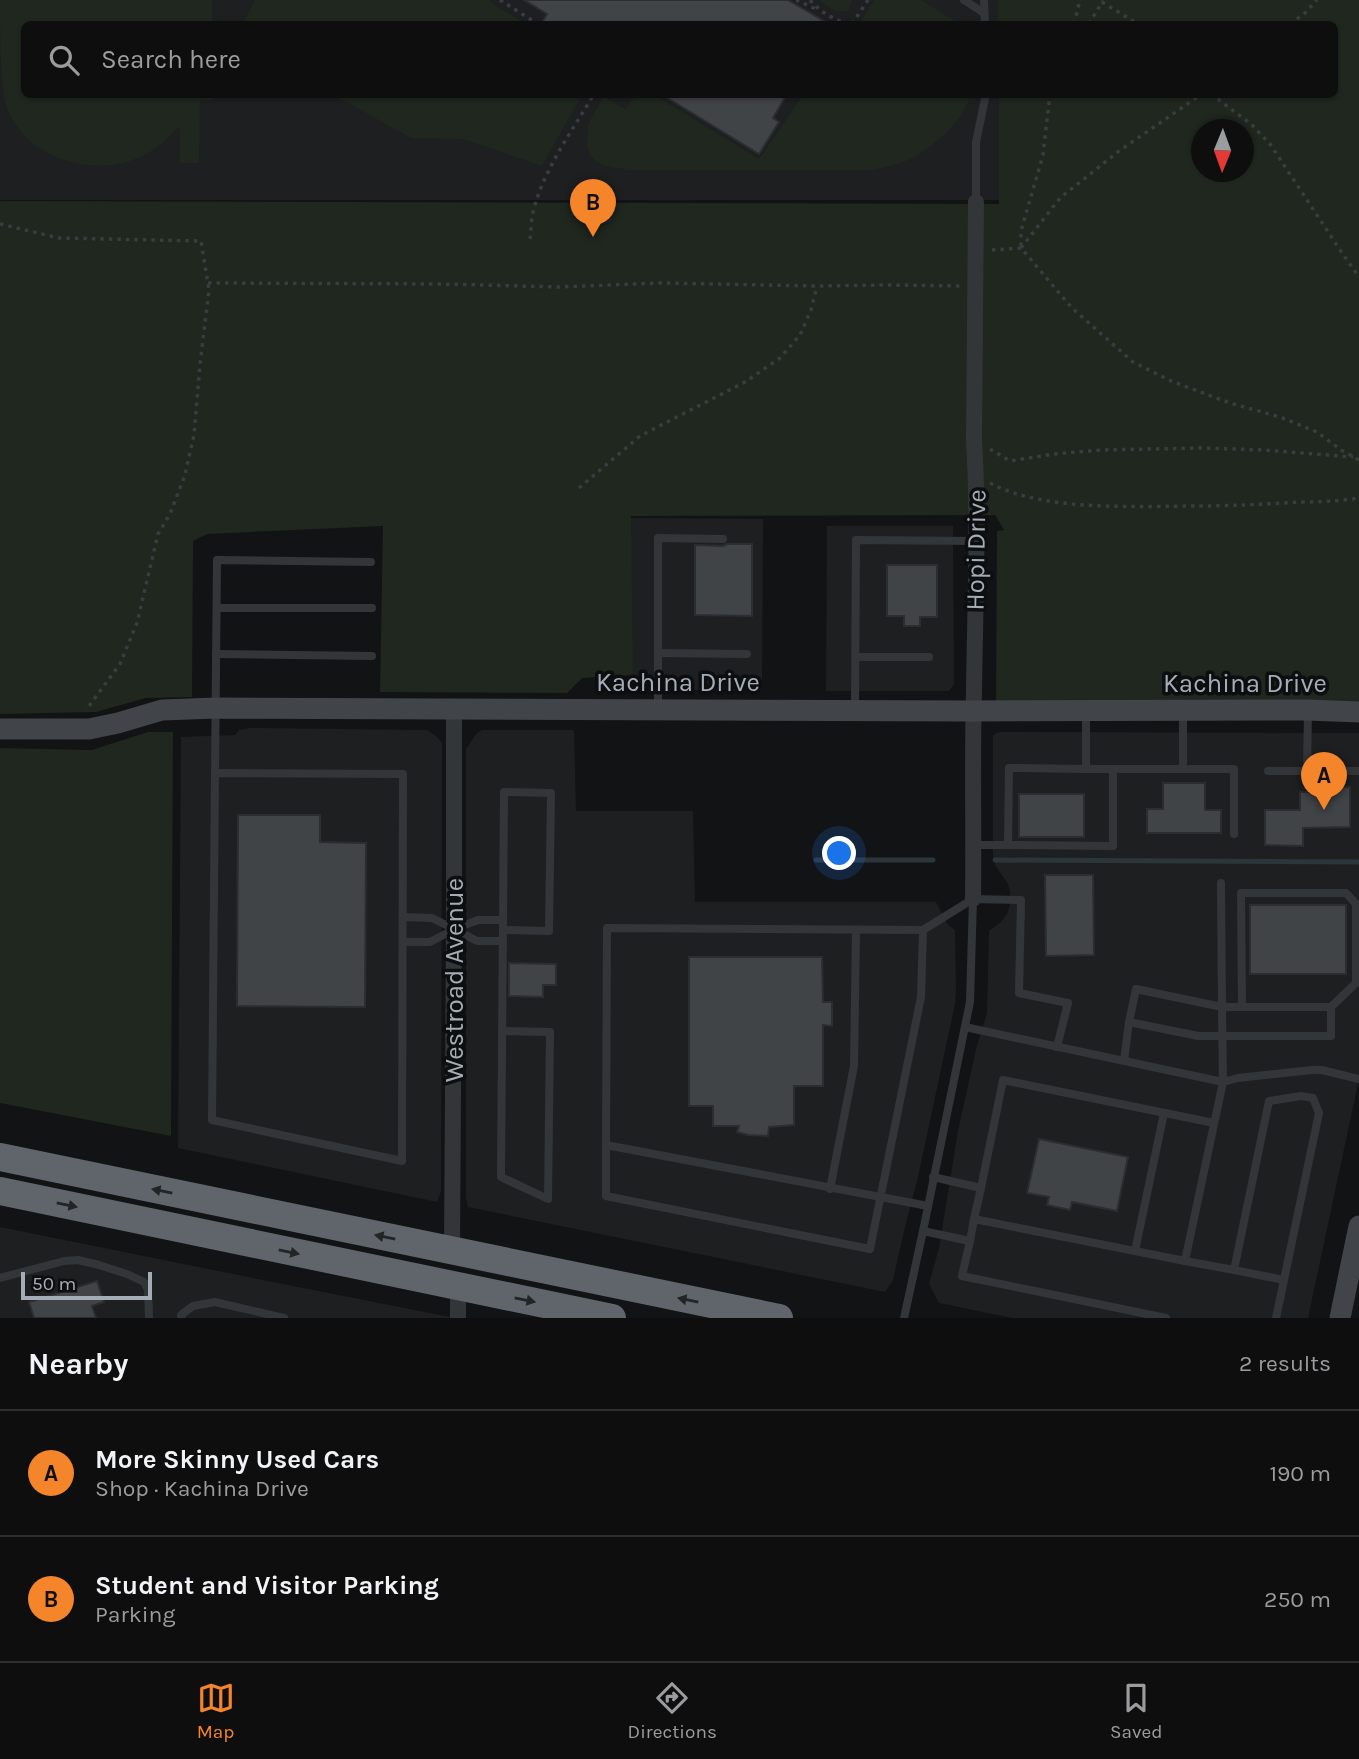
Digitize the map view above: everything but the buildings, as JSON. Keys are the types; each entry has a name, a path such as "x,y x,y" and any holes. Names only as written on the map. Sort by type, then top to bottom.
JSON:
{"highway":[{"path":"0,1157 779,1318"},
{"path":"0,1191 612,1318"}],"street":[{"name":"Hopi Drive","path":"973,899 976,202"},
{"name":"Kachina Drive","path":"0,729 89,729 162,710 216,708 1359,712"},
{"name":"Westroad Avenue","path":"452,1251 454,709"},
{"path":"1340,1318 1358,1239"},
{"path":"458,1287 458,1318"}],"lane":[{"path":"964,0 984,13"},
{"path":"984,0 985,21"},
{"path":"976,202 976,142 985,98"},
{"path":"658,710 658,538 723,539"},
{"path":"855,711 856,540 976,541"},
{"path":"215,773 403,774 402,1161 212,1121 216,654 217,608 217,560 371,562"},
{"path":"217,608 372,608"},
{"path":"658,653 747,654"},
{"path":"216,654 372,656"},
{"path":"856,657 929,657"},
{"path":"1307,771 1308,710"},
{"path":"1086,711 1086,769"},
{"path":"1183,711 1183,769"},
{"path":"1008,845 1009,768 1234,769 1234,834"},
{"path":"974,845 1113,846 1113,769"},
{"path":"1268,771 1359,771"},
{"path":"502,1031 550,1032 548,1199 501,1177 502,1031 504,792 551,793 549,931 503,930"},
{"path":"1185,1261 1223,1082 1221,883"},
{"path":"1124,1061 1136,989 1222,1007 1242,1007 1331,1007 1356,983 1356,904 1346,893 1241,893 1242,1007"},
{"path":"923,930 921,997 870,1249 606,1196 607,928 923,930 973,899 1021,900 1019,993 1068,1003 1057,1047"},
{"path":"904,1318 970,1002 973,899"},
{"path":"403,918 432,918 477,941 503,941"},
{"path":"403,942 430,942 478,920 503,920"},
{"path":"830,1189 854,1066 856,930"},
{"path":"1129,1022 1198,1036 1331,1035 1331,1007"},
{"path":"965,1027 1223,1082 1312,1070 1359,1079"},
{"path":"1166,1318 962,1276 1003,1080 1214,1123"},
{"path":"1234,1270 1269,1101 1307,1096 1313,1098 1319,1113 1276,1318"},
{"path":"1135,1251 1164,1113"},
{"path":"606,1145 928,1206"},
{"path":"933,1177 981,1188"},
{"path":"974,1219 1284,1280"},
{"path":"923,1231 970,1241"},
{"path":"0,1278 64,1261 78,1260 99,1265 144,1282 148,1290 149,1318"},
{"path":"181,1318 181,1315 193,1306 215,1302 278,1317"}],"path":[{"path":"500,0 533,21"},
{"path":"796,0 841,21"},
{"path":"810,0 818,9"},
{"path":"853,21 868,0"},
{"path":"1075,21 1080,0"},
{"path":"1294,21 1317,0"},
{"path":"1091,21 1102,2 1133,21"},
{"path":"530,239 540,193 555,159 592,98"},
{"path":"1050,98 1043,155 1021,231 1021,248 1072,308 1133,362 1171,381 1317,432 1357,458"},
{"path":"976,251 1021,248 1060,198 1119,151 1196,98"},
{"path":"1216,98 1251,124 1270,144 1359,277"},
{"path":"0,224 59,238 201,241 208,282 194,435 185,475 170,514 158,534 137,624 120,664 72,729"},
{"path":"208,282 558,288 661,283 976,285"},
{"path":"579,488 640,436 745,382 780,358 800,335 811,310 817,286"},
{"path":"974,440 1010,461 1101,450 1191,448 1264,450 1357,458"},
{"path":"976,476 1007,492 1077,504 1250,506 1334,502 1359,498"}],"shaded area":[{"path":"0,0 998,0 998,21 21,21 21,98 999,98 999,200 0,200"},
{"path":"0,0 212,0 212,21 21,21 21,98 212,98 200,101 199,163 180,163 180,126 144,155 119,164 78,164 59,158 41,149 13,121 5,102 1,65"},
{"path":"255,0 489,0 522,21 244,21"},
{"path":"820,0 852,0 848,11 840,11 833,10"},
{"path":"874,0 921,0 955,21 861,21"},
{"path":"998,0 1359,0 1359,715 996,706 997,531 1004,530 995,515 631,516 633,675 582,678 567,693 380,692 383,526 207,534 193,541 192,697 146,698 96,712 0,714 0,201 999,204 999,98 1338,98 1338,21 998,21"},
{"path":"339,98 580,98 542,166 463,139 411,138"},
{"path":"603,98 626,109 634,98 660,98 759,159 801,98 969,98 961,115 935,143 906,161 873,170 631,170 600,164 590,155 588,148 588,127 592,118"},
{"path":"629,518 763,519 762,690 628,690"},
{"path":"827,526 953,526 954,684 949,691 826,691"},
{"path":"239,730 427,730 442,743 441,1191 437,1202 178,1148 181,737 235,735"},
{"path":"482,730 574,730 576,811 693,811 695,902 936,902 948,925 955,930 955,1004 893,1280 885,1292 468,1207 466,749"},
{"path":"148,732 173,732 171,1136 0,1103 0,748 92,750"},
{"path":"1001,732 1359,733 1359,1079 1308,1318 1012,1318 939,1303 929,1284 939,1248 958,1131 987,1013 989,931 1001,922 1010,905 1008,884 995,865 993,856 993,736"},
{"path":"0,1227 268,1281 455,1318 0,1318"}],"waterway":[{"path":"816,860 933,860"},
{"path":"995,860 1359,862"}],"place":[{"name":"Student and Visitor Parking","path":"593,237"},
{"name":"More Skinny Used Cars","path":"1324,810"}]}
